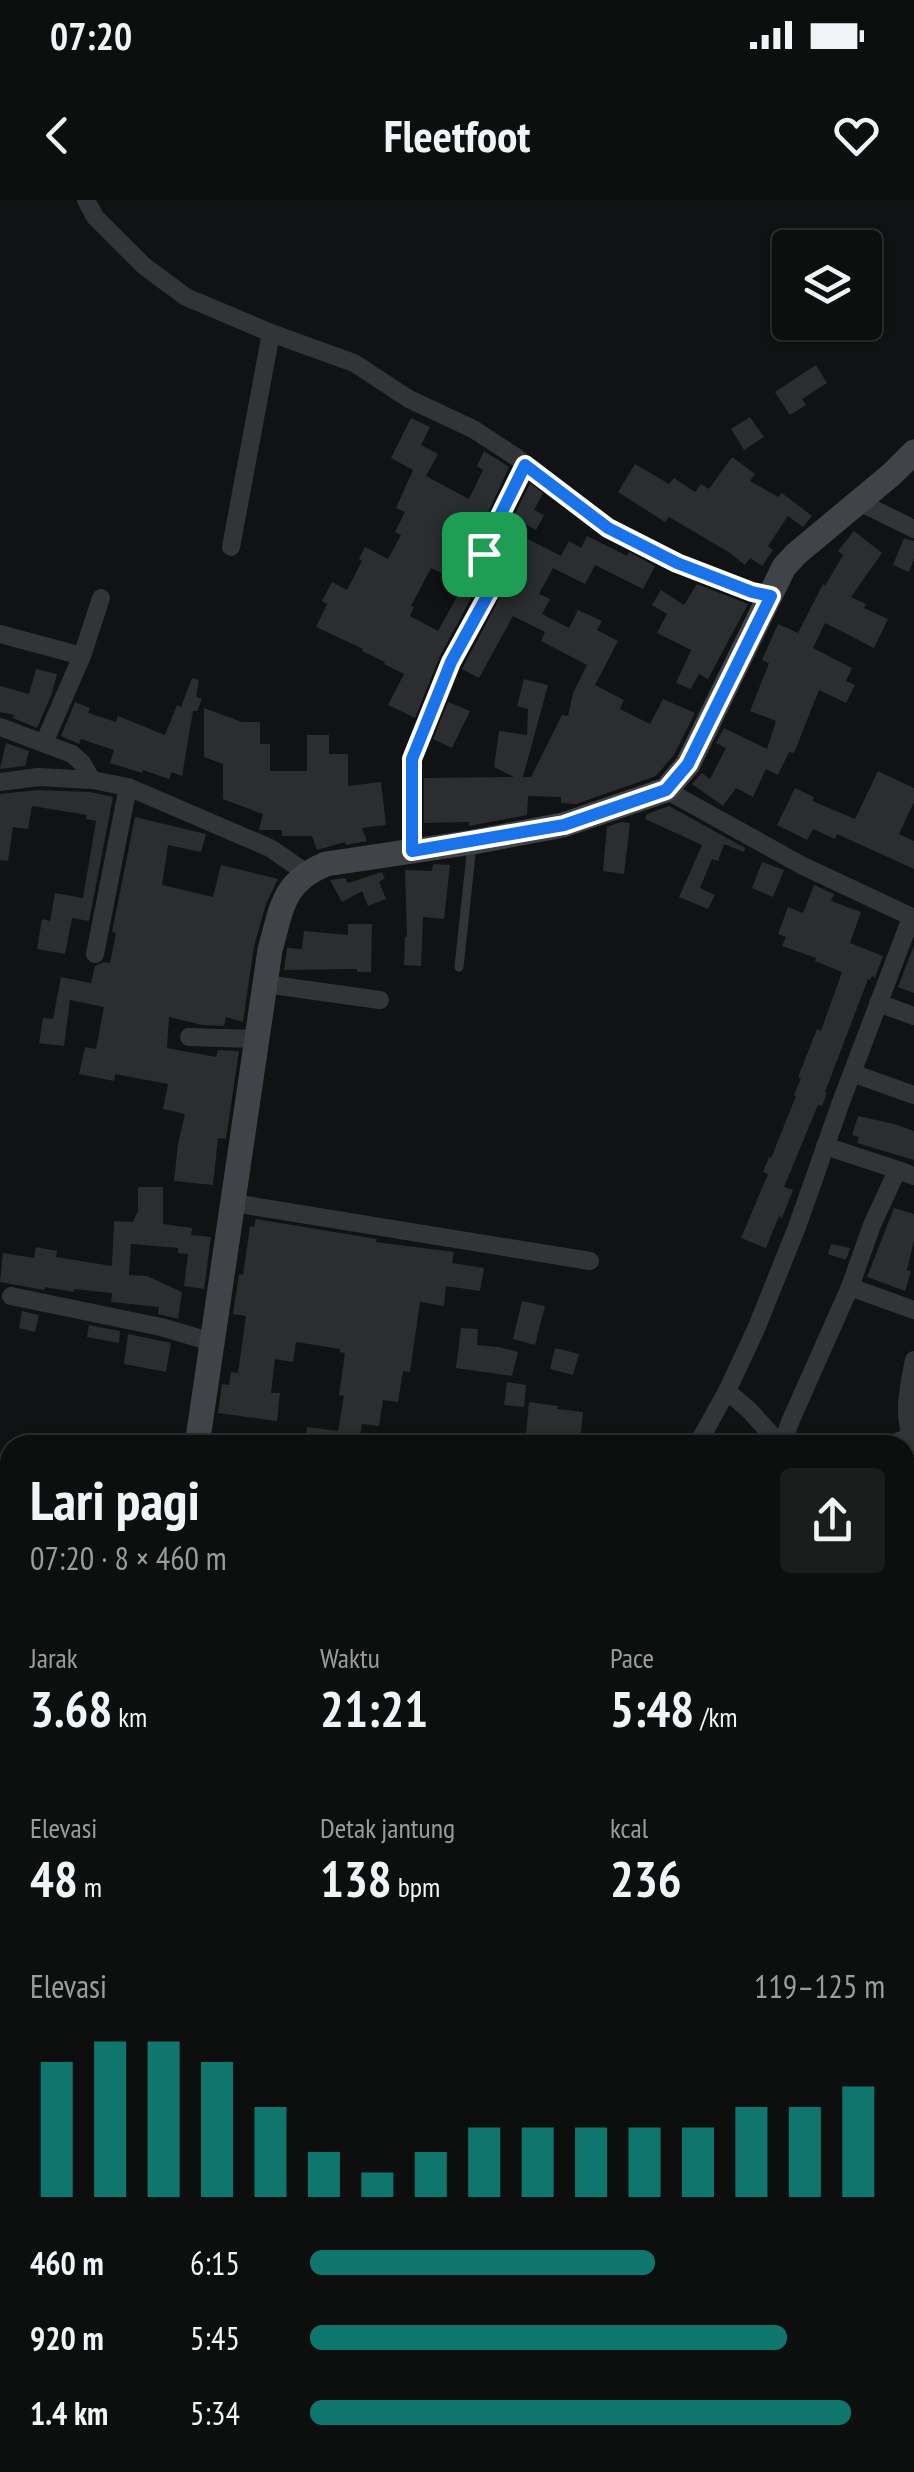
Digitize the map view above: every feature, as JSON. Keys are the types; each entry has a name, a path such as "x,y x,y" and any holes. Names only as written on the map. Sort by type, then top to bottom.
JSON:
{"street":[{"path":"86,200 95,218 144,266 186,297 354,363 408,398 473,429 608,528 677,563 771,596"},
{"path":"230,547 271,332"},
{"path":"198,1435 270,950 287,894 305,872 326,864 564,825 666,790 688,764 784,568 914,452"},
{"path":"412,851 412,759 451,662 496,580 498,564 484,554 484,548 525,465"},
{"path":"859,502 914,530"},
{"path":"44,743 82,656 101,598"},
{"path":"0,634 82,656"},
{"path":"0,727 78,758 92,780"},
{"path":"0,782 38,777 128,787 270,848 305,872"},
{"path":"95,954 128,787"},
{"path":"666,790 802,866 913,918 756,1329 702,1435"},
{"path":"265,984 380,1000"},
{"path":"878,1003 914,1016"},
{"path":"189,1037 256,1039"},
{"path":"852,1073 914,1095"},
{"path":"785,1435 850,1287 872,1225 906,1173 826,1146"},
{"path":"232,1203 590,1261"},
{"path":"850,1287 914,1310"},
{"path":"11,1296 161,1327 212,1342"},
{"path":"911,1435 907,1402 914,1360"},
{"path":"726,1391 772,1435"}],"lane":[{"path":"459,967 472,842"}],"building":[{"path":"816,365 827,383 802,399 806,405 790,415 775,392"},
{"path":"750,417 764,437 744,450 731,429"},
{"path":"411,418 430,427 421,445 438,454 426,476 469,499 483,470 477,466 484,451 509,467 471,550 484,570 483,576 440,656 415,718 388,705 404,674 316,627 327,604 322,601 332,582 347,590 365,547 388,559 401,535 395,532 405,512 396,508 413,470 391,458","holes":["431,568 464,584 438,631 410,616 414,607 411,606"]},
{"path":"732,457 755,474 750,481 778,497 782,493 812,516 803,527 788,516 768,546 773,550 762,566 750,558 745,565 669,517 665,522 618,492 635,464 669,484 674,478 695,492 701,484 709,489"},
{"path":"530,483 543,493 534,510 544,515 536,530 513,518"},
{"path":"854,531 882,553 851,597 888,619 874,648 825,623 813,648 852,668 846,681 855,685 846,703 819,690 794,753 789,752 778,775 766,769 753,797 736,788 723,806 692,784 702,773 710,779 726,748 716,743 724,728 767,749 776,721 750,711 769,663 762,660 778,624 798,633 843,555 838,551"},
{"path":"587,536 655,566 643,589 595,565 585,584 553,568 539,594 550,599 542,614 569,628 578,610 602,621 597,630 618,641 595,685 624,700 620,709 650,724 663,699 695,713 674,755 656,776 576,804 561,803 561,797 528,796 527,815 469,826 469,822 424,823 424,778 514,777 494,767 499,731 527,735 528,709 517,706 524,679 548,685 523,777 531,777 562,715 568,716 573,693 587,665 541,641 545,632 513,616 479,678 462,669 506,586 526,538 561,556 569,541 581,548"},
{"path":"904,538 914,541 909,572 893,565"},
{"path":"697,584 748,604 708,679 699,674 691,689 676,683 691,650 657,633 667,614 652,605 661,590 684,605"},
{"path":"36,669 57,674 37,728 0,712 0,686 29,694"},
{"path":"192,678 199,680 196,697 202,699 197,711 193,711 182,776 172,772 169,779 110,763 114,750 81,739 79,744 61,736 75,702 90,708 88,713 116,722 118,716 165,735"},
{"path":"448,702 470,711 452,748 433,739"},
{"path":"204,708 242,722 260,722 260,744 270,744 270,771 307,771 307,735 329,735 329,754 348,754 348,786 381,782 386,825 362,828 367,841 317,850 312,836 282,836 282,830 259,830 263,814 223,799 223,764 204,757"},
{"path":"6,743 29,751 25,766 0,769"},
{"path":"878,771 914,788 914,802 899,834 914,841 914,869 837,834 835,839 813,829 807,840 777,825 795,788 814,797 812,801 855,819"},
{"path":"38,790 113,797 89,921 72,918 65,954 37,949 42,919 50,921 55,893 83,898 96,821 86,819 87,815 32,806 28,829 13,827 8,861 0,860 0,794"},
{"path":"669,806 745,848 744,852 724,844 718,861 712,859 700,888 715,895 708,909 679,897 702,845 645,819 647,814"},
{"path":"135,817 206,834 201,852 168,845 162,885 213,897 221,865 278,879 254,946 243,1022 226,1017 224,1026 202,1025 169,1017 167,1048 216,1057 218,1050 239,1051 226,1139 218,1138 213,1185 174,1181 185,1114 163,1109 168,1084 115,1074 114,1081 79,1074 85,1047 96,1049 104,1007 70,1000 64,1046 39,1043 43,1018 53,1019 61,977 91,983 95,966 110,963 116,933 112,932"},
{"path":"630,823 624,874 603,871 607,827"},
{"path":"762,862 784,870 773,897 752,888"},
{"path":"433,864 450,865 444,919 423,917 421,966 404,965 405,870 432,871"},
{"path":"382,872 385,878 379,882 386,899 368,906 362,891 342,902 330,880 345,878 348,883"},
{"path":"814,885 834,894 831,901 861,912 850,943 883,956 875,978 868,979 822,1106 818,1105 784,1187 793,1190 766,1248 741,1238 768,1174 763,1172 796,1096 801,1078 798,1077 817,1029 821,1031 842,972 782,946 786,937 778,934 788,907 803,913"},
{"path":"348,924 372,924 371,972 284,970 287,948 302,949 304,931 348,935"},
{"path":"914,945 914,993 898,987"},
{"path":"858,1116 914,1131 914,1160 857,1143 859,1137 852,1135"},
{"path":"138,1187 163,1187 163,1224 192,1228 191,1235 211,1237 204,1289 184,1286 188,1254 178,1253 178,1248 131,1244 129,1275 147,1276 182,1292 178,1319 158,1314 159,1307 111,1302 112,1293 45,1287 44,1290 0,1282 3,1253 34,1258 36,1247 57,1251 56,1257 112,1266 114,1221 133,1222 138,1211"},
{"path":"894,1208 914,1214 914,1240 907,1270 911,1271 905,1291 867,1277"},
{"path":"256,1219 454,1252 452,1263 484,1268 480,1291 446,1286 444,1306 420,1302 410,1372 403,1371 398,1402 383,1400 379,1426 362,1424 360,1435 306,1435 307,1427 338,1431 345,1353 296,1342 293,1362 275,1359 271,1393 280,1393 277,1421 218,1413 222,1384 229,1385 231,1372 238,1373 246,1316 233,1314 250,1226 254,1227"},
{"path":"831,1244 850,1248 846,1260 828,1254"},
{"path":"522,1301 545,1306 535,1345 513,1339"},
{"path":"22,1311 39,1315 35,1332 19,1328"},
{"path":"89,1325 120,1331 119,1343 87,1337"},
{"path":"461,1328 478,1329 477,1345 518,1352 512,1376 456,1368"},
{"path":"128,1334 171,1343 166,1372 124,1364"},
{"path":"555,1348 579,1354 573,1375 550,1369"},
{"path":"507,1382 526,1385 524,1407 504,1405"},
{"path":"529,1402 583,1412 581,1435 526,1435"}],"route":[{"path":"525,465 608,528 677,563 771,596 688,764 666,790 564,825 412,851 412,759 451,662 496,580 498,564 484,554 525,465"}]}
